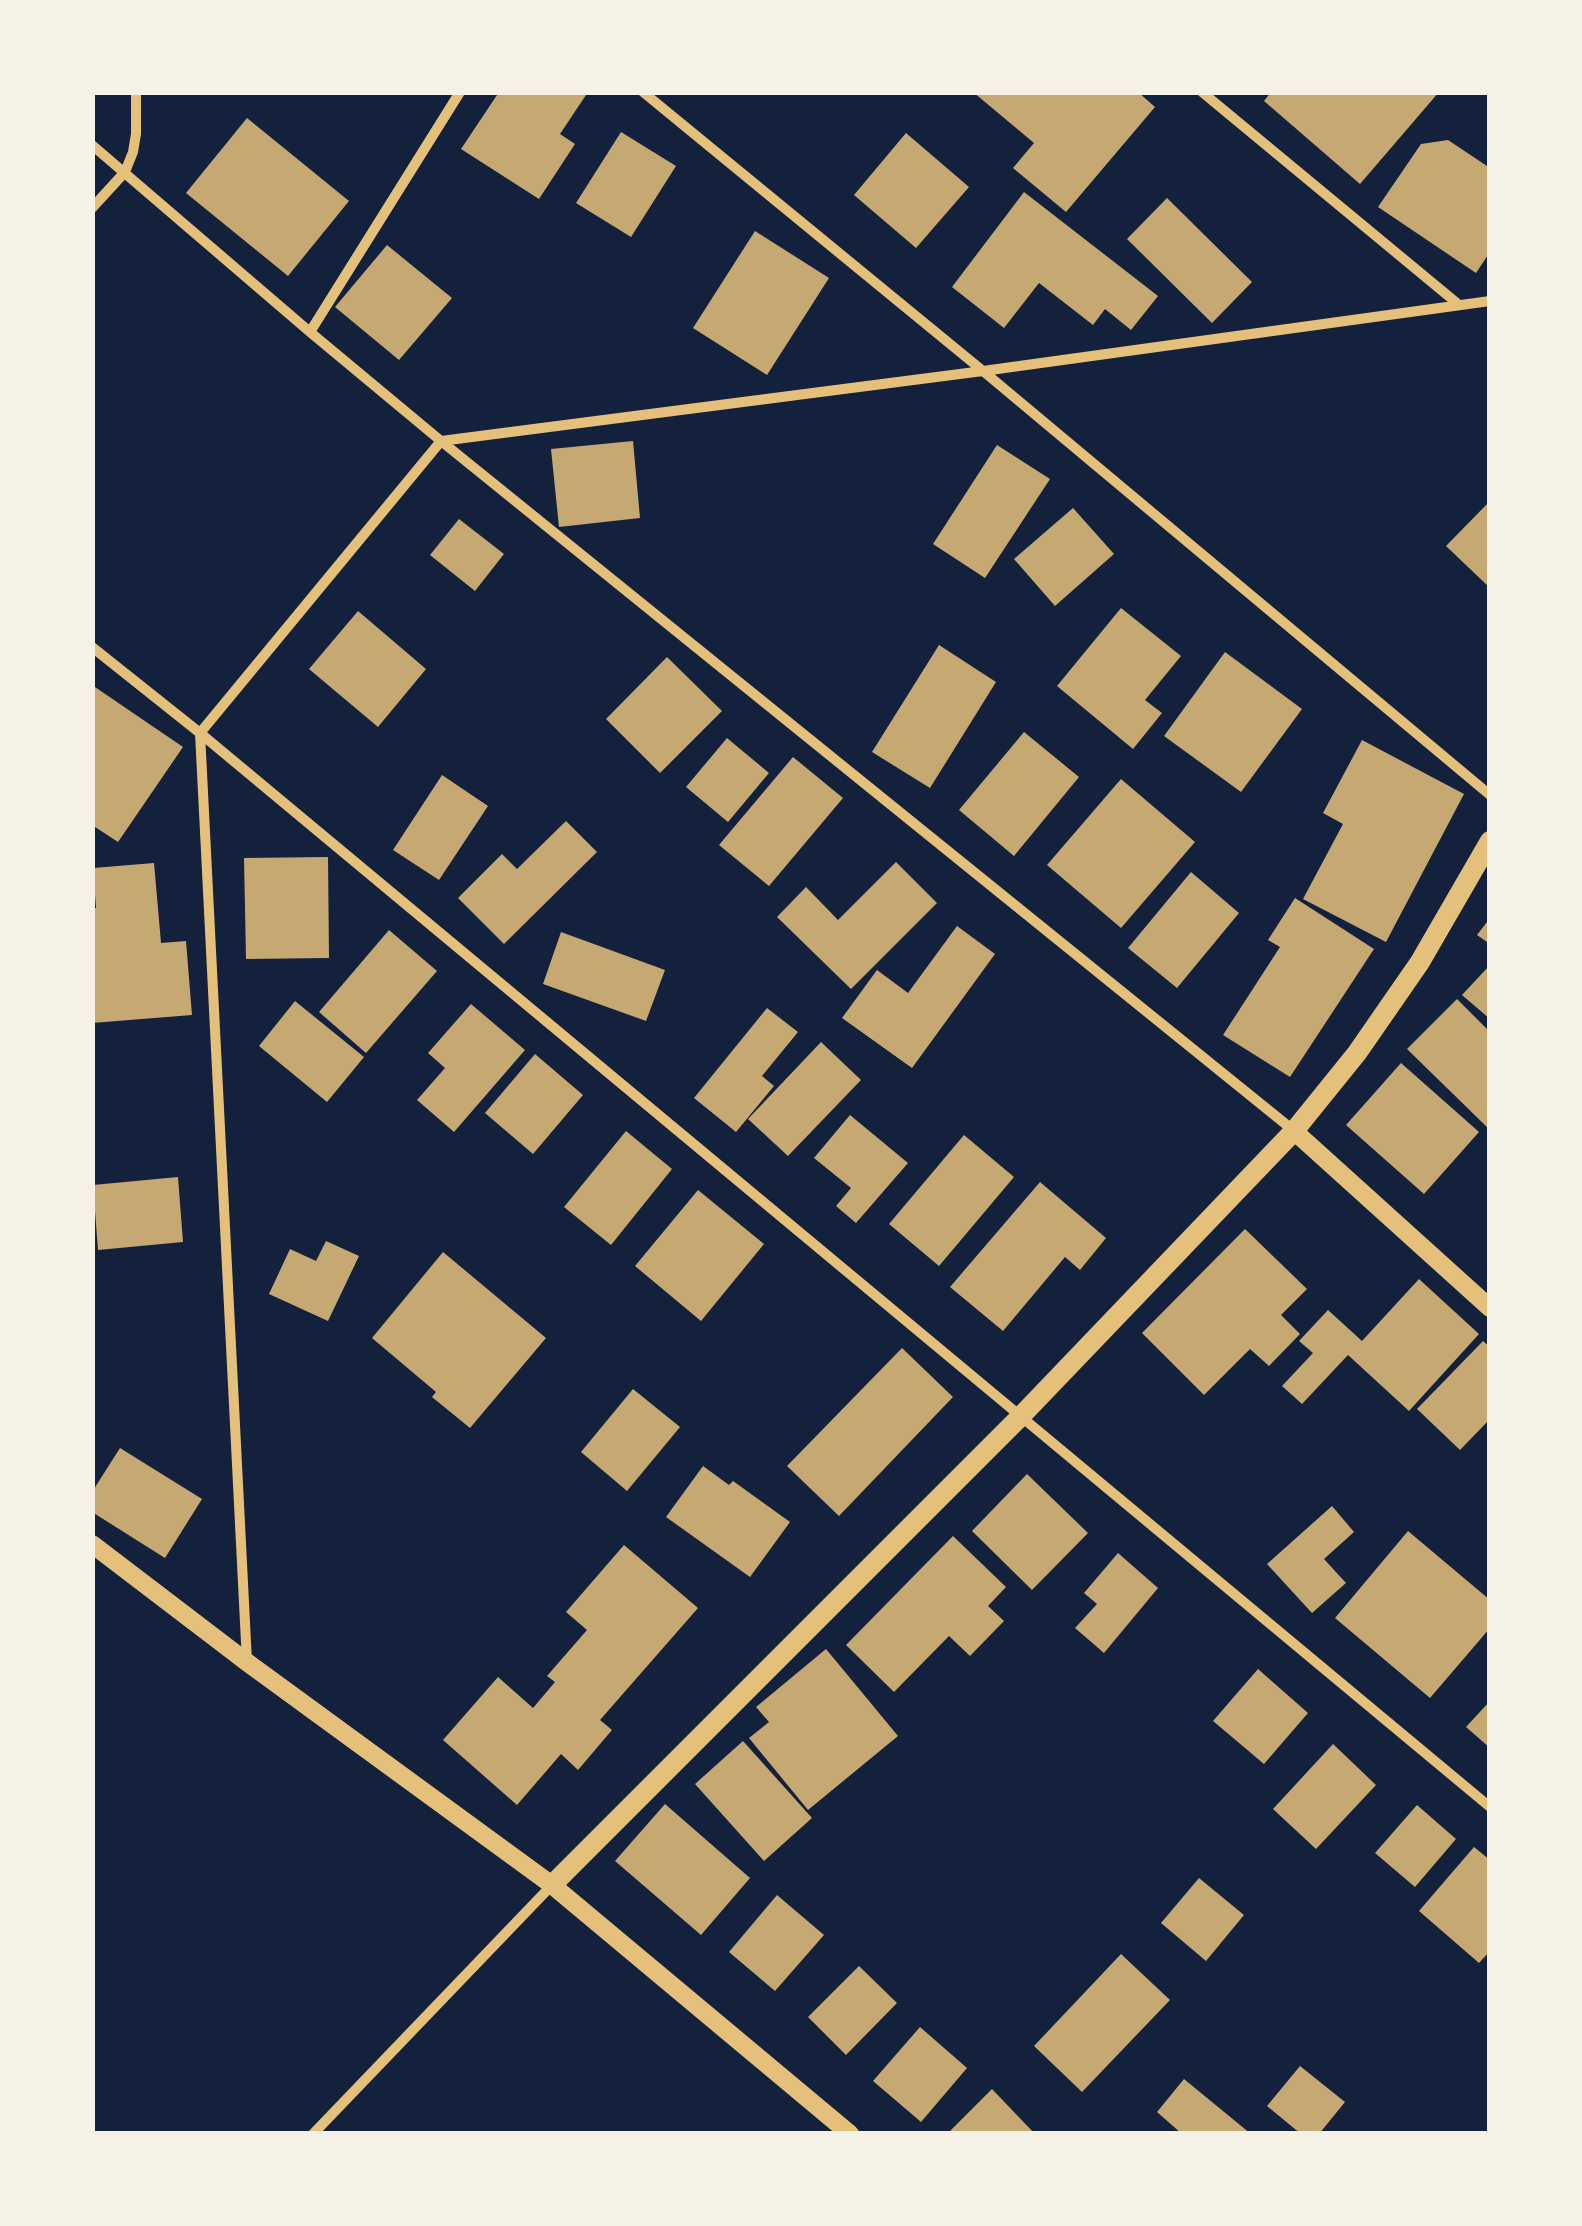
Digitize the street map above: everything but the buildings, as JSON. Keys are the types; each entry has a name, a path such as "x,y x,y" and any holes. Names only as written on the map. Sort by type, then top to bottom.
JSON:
{"main road":[{"path":"552,1886 1022,1415 1294,1131 1357,1053 1420,962 1490,842"}],"street":[{"path":"92,208 125,172 133,152 136,92"},
{"path":"310,332 460,92"},
{"path":"644,92 1490,795"},
{"path":"1202,92 1458,304"},
{"path":"92,145 441,441 1294,1131 1490,1308"},
{"path":"248,1663 200,733 441,441 1490,301"},
{"path":"92,647 1490,1807"},
{"path":"92,1544 552,1886 850,2134"},
{"path":"313,2134 552,1886"}]}
